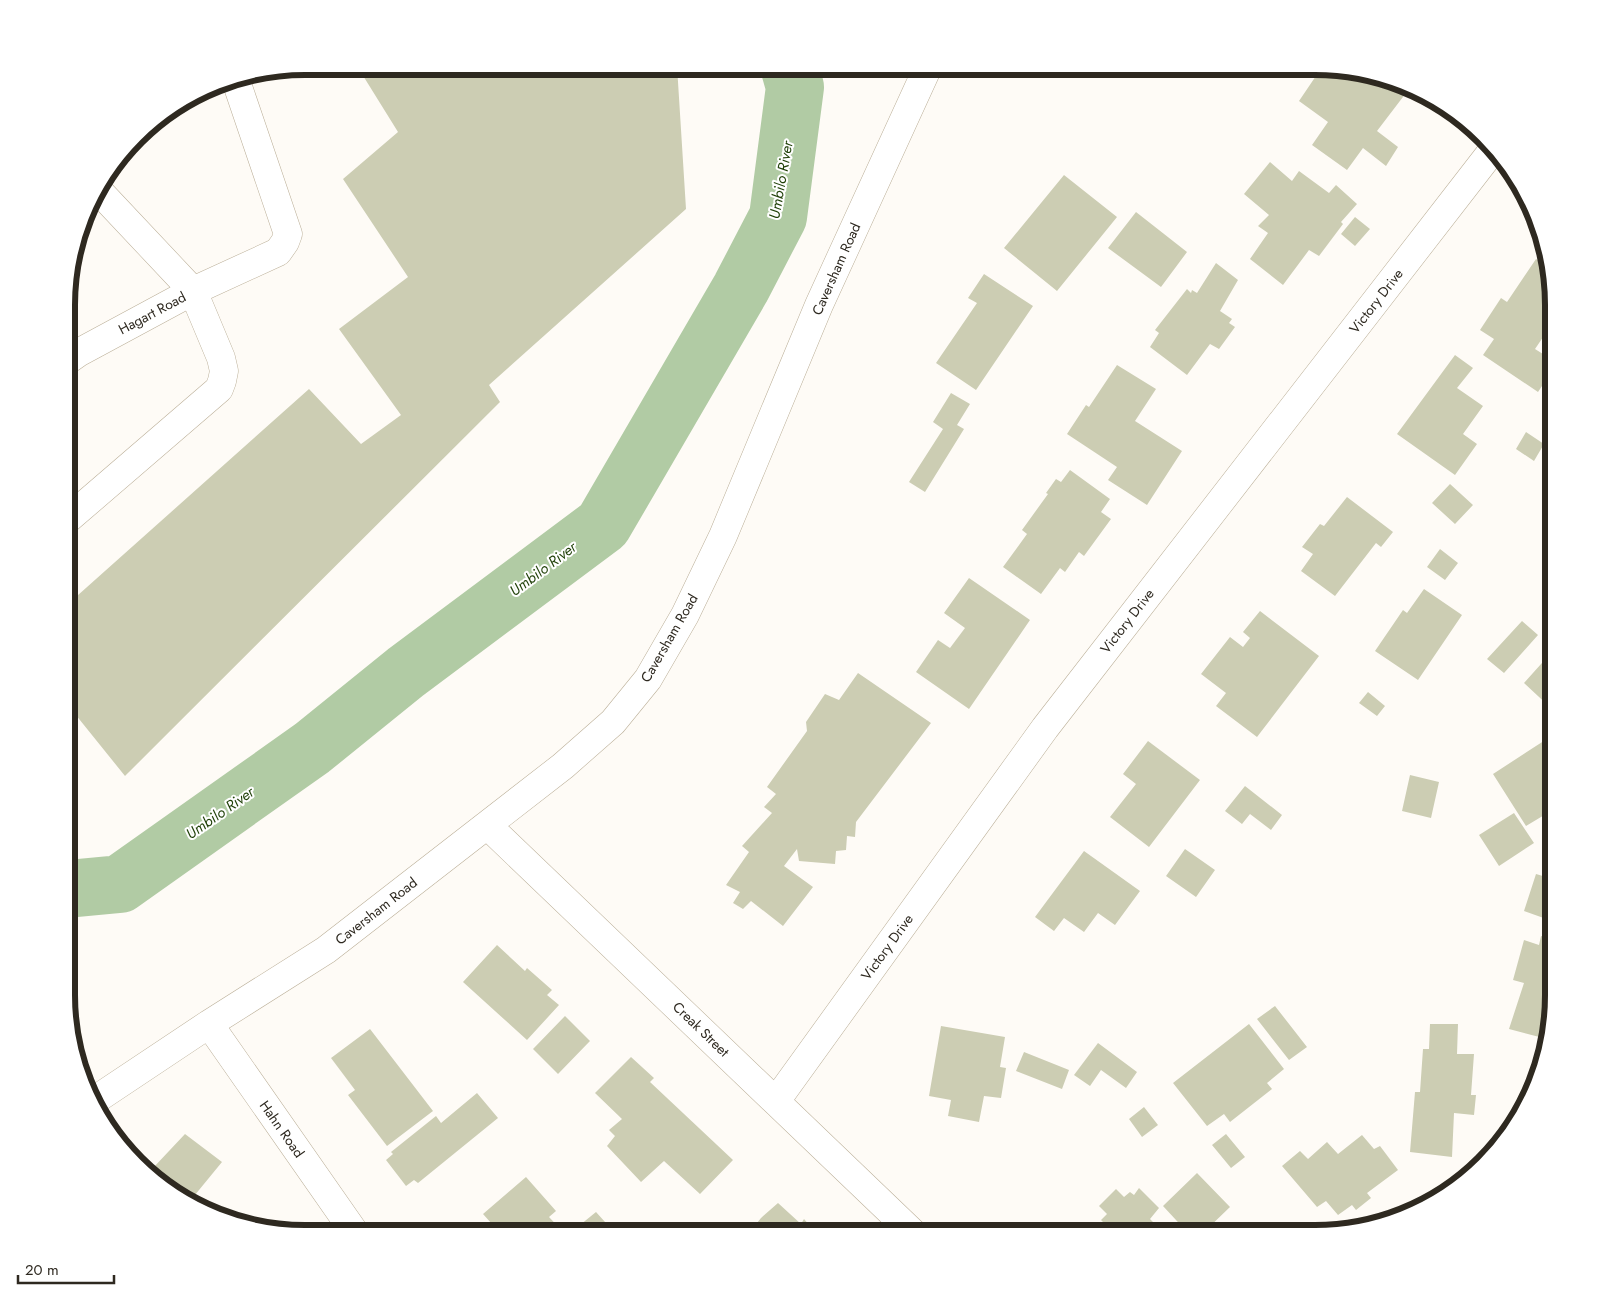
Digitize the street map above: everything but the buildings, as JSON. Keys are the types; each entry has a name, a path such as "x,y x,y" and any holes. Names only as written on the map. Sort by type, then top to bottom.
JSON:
{"street":[{"name":"Caversham Road","path":"99,1097 326,950 564,766 613,722 648,679 685,615 723,536 819,305 924,75"},
{"path":"75,513 219,389 224,371 221,358 193,291 278,252 285,242 288,234 237,85"},
{"name":"Victory Drive","path":"776,1101 1045,728 1489,155"},
{"name":"Hagart Road","path":"75,355 193,291 103,195"},
{"name":"Creak Street","path":"487,825 905,1225"},
{"name":"Hahn Road","path":"210,1024 349,1225"}],"waterway":[{"name":"Umbilo River","path":"75,888 120,884 312,748 406,672 603,525 741,288 778,217 795,87 792,75"}]}
